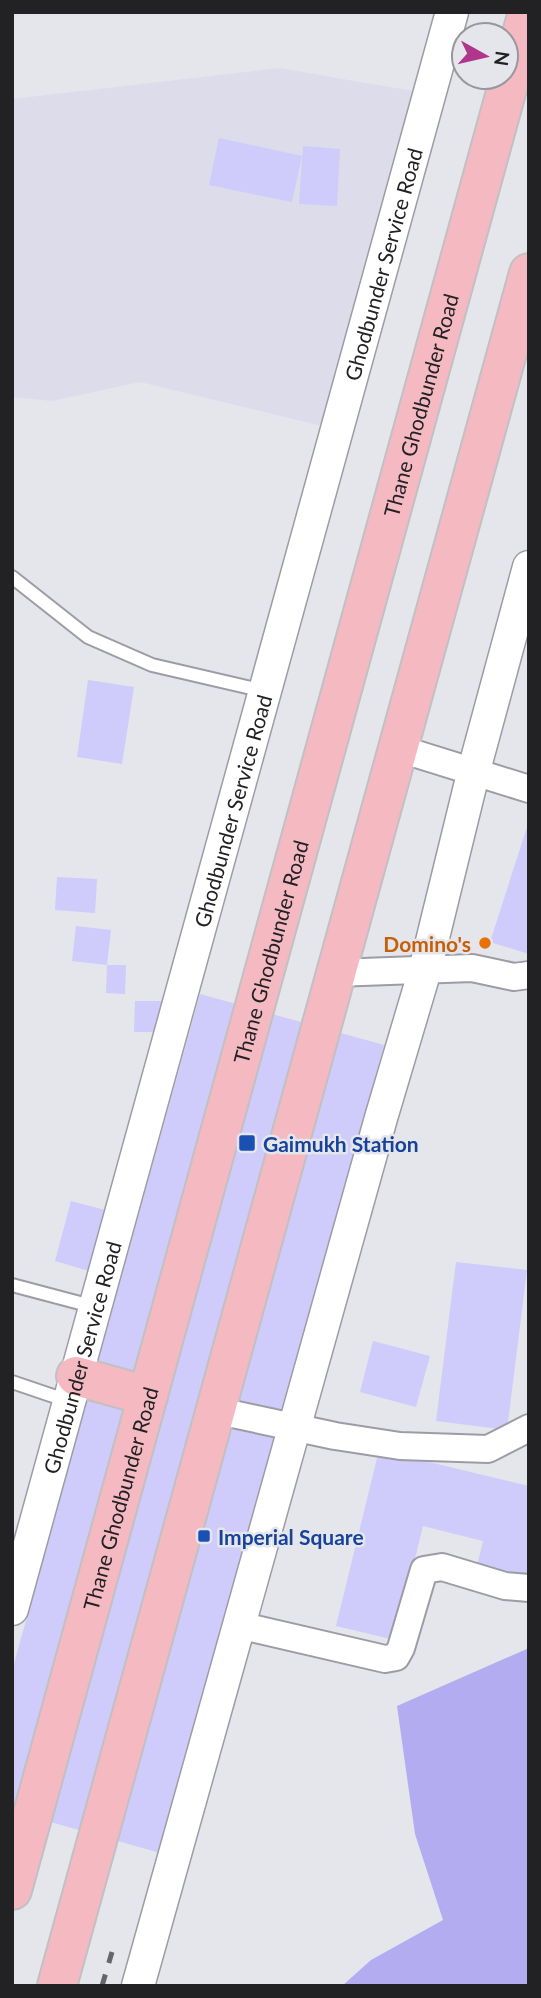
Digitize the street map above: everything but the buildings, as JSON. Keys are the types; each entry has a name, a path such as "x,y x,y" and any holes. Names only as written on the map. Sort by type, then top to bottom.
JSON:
{"main road":[{"name":"Thane Ghodbunder Road","path":"12,1890 528,12"},
{"path":"57,1986 529,273"},
{"path":"73,1389 148,1396"}],"street":[{"name":"Ghodbunder Service Road","path":"12,1609 452,12"},
{"path":"138,1986 380,1118 425,970 474,770 522,620 529,567"},
{"path":"397,748 529,789"},
{"path":"335,973 472,968 514,977 529,975"},
{"path":"214,1410 335,1436 400,1446 488,1449 529,1428"},
{"path":"238,1625 385,1659 396,1657 401,1648 424,1570 442,1567 505,1586 529,1588"}],"lane":[{"path":"12,577 88,637 152,665 264,691"},
{"path":"12,1285 95,1307"},
{"path":"12,1382 73,1389"}],"shaded area":[{"path":"279,68 413,91 322,426 140,382 52,401 12,397 12,99"},
{"path":"529,1648 529,1986 342,1986 371,1960 443,1920 415,1834 397,1706"}],"railway":[{"path":"102,1986 112,1952"}],"place":[{"name":"Domino's","path":"485,943"},
{"name":"Gaimukh Station","path":"247,1143"},
{"name":"Imperial Square","path":"204,1536"}]}
